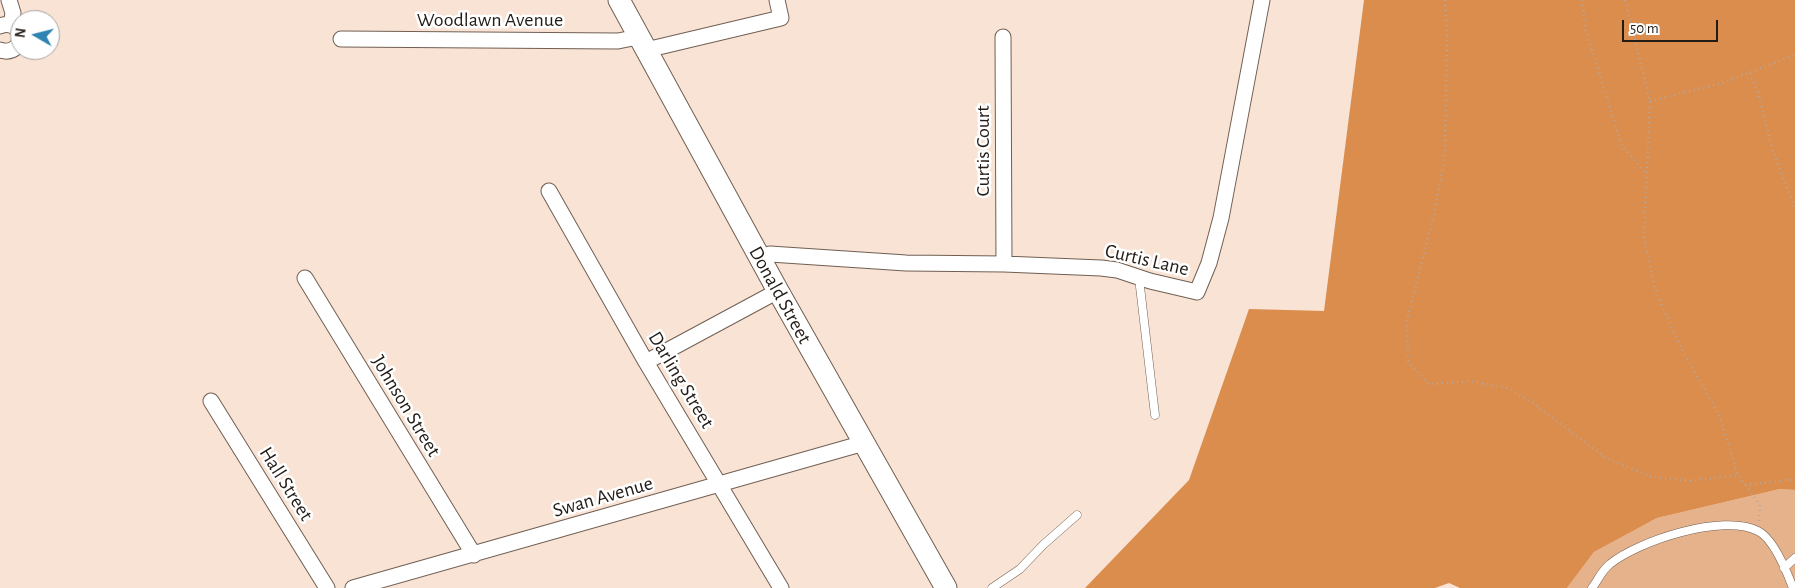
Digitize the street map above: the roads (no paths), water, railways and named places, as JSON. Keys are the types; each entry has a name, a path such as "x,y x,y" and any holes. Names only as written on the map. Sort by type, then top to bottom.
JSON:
{"street":[{"name":"Donald Street","path":"619,0 778,291 946,588"},
{"name":"Woodlawn Avenue","path":"341,39 618,41 642,43 781,18 777,0"},
{"name":"Curtis Lane","path":"759,256 770,254 906,263 1004,264 1101,268 1117,270 1139,278 1197,292 1209,262 1221,218 1262,0"},
{"name":"Curtis Court","path":"1003,37 1004,264"},
{"name":"Darling Street","path":"549,192 646,362 781,588"},
{"name":"Johnson Street","path":"305,278 474,555"},
{"path":"646,362 778,291"},
{"name":"Hall Street","path":"211,401 327,588"},
{"name":"Swan Avenue","path":"353,588 864,443"}],"lane":[{"path":"1139,278 1155,415"},
{"path":"992,588 1020,569 1043,545 1077,515"},
{"path":"1592,588 1604,569 1629,552 1671,534 1688,529 1726,526 1746,527 1758,531 1765,536 1774,548 1793,588"},
{"path":"1784,568 1795,558"}]}
